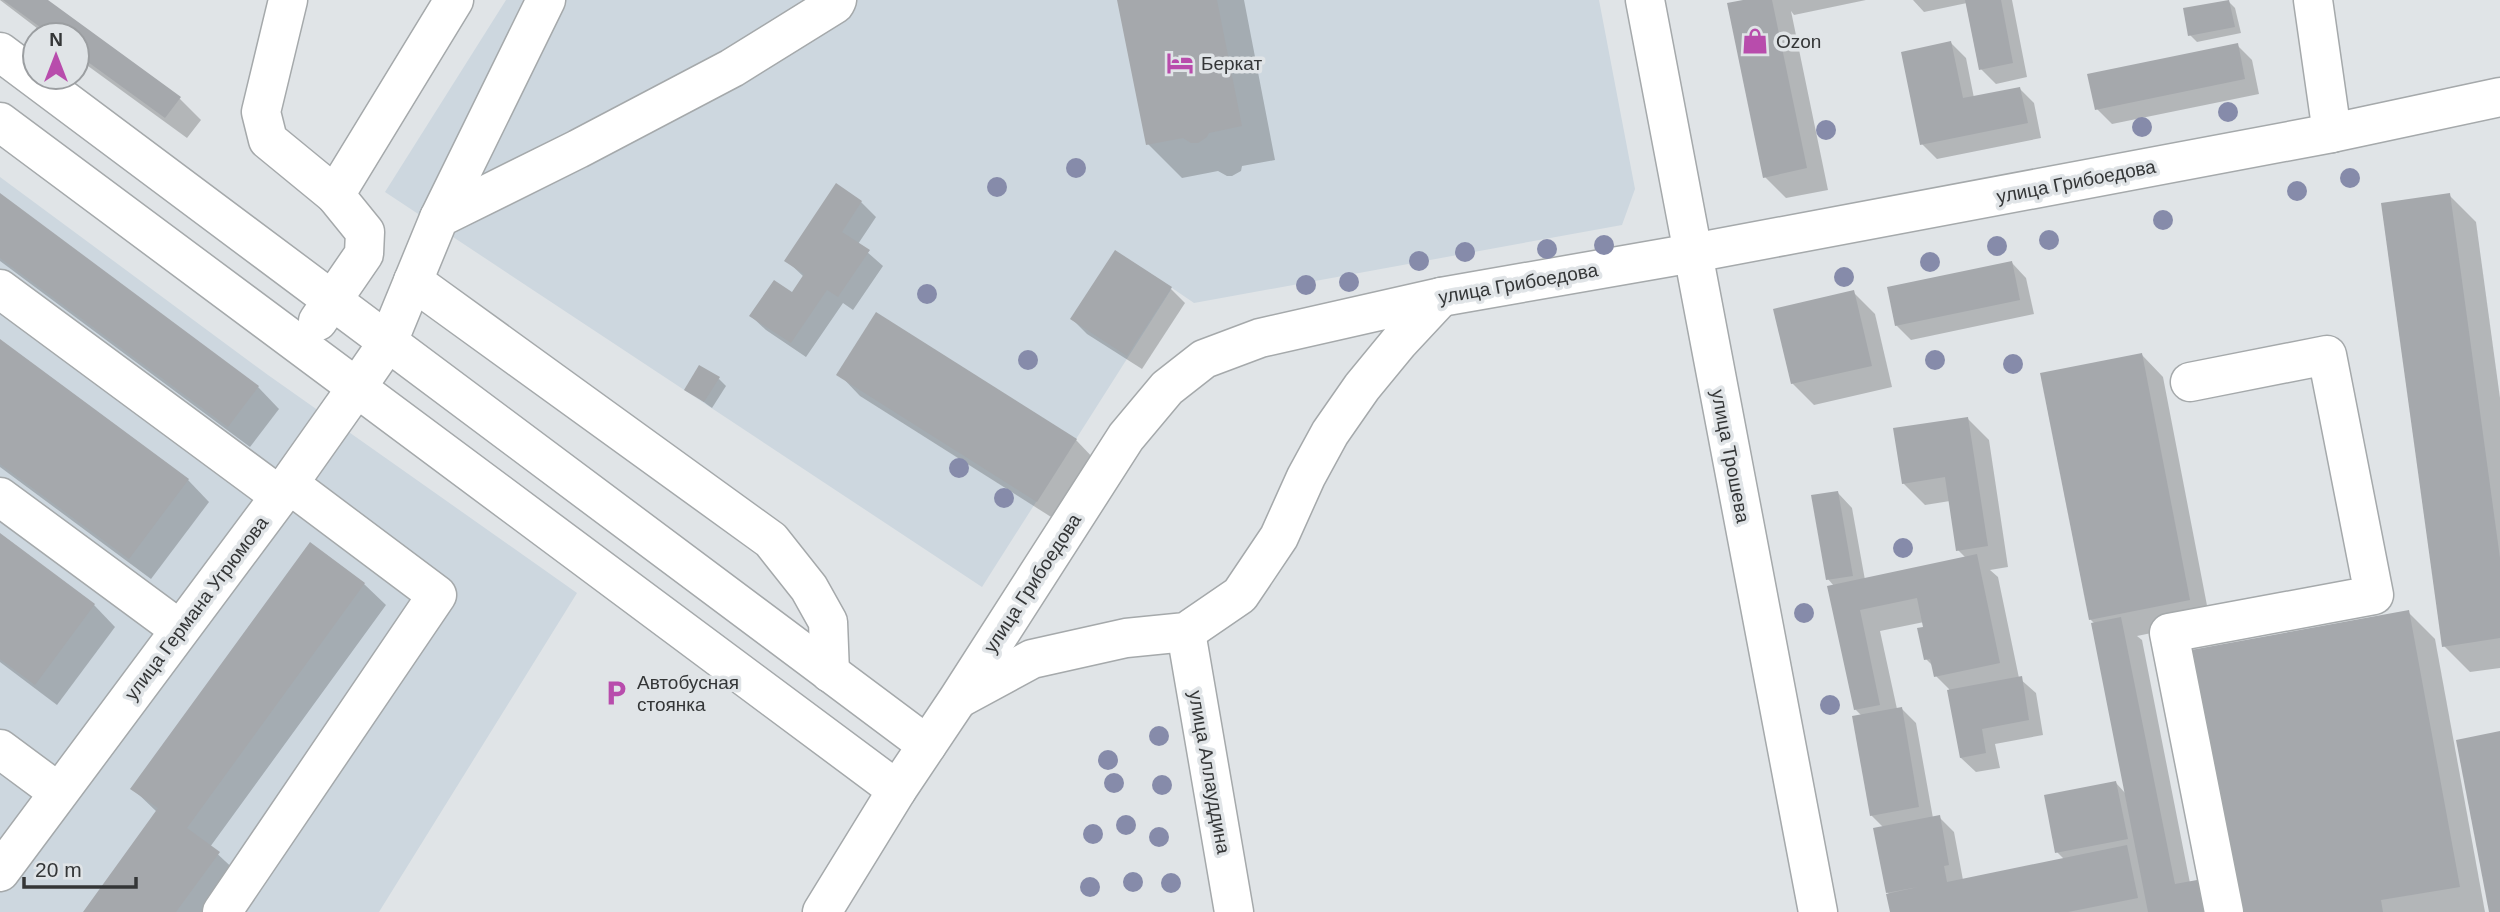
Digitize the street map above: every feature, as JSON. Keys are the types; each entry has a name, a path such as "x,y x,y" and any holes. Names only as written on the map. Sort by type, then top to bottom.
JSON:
{"street":[{"path":"288,0 261,112 268,140 335,195 365,232 364,254 301,345"},
{"path":"335,195 454,0"},
{"name":"улица Германа Угрюмова","path":"0,872 284,490 388,342 439,218 546,0"},
{"path":"439,218 732,68 835,4 837,0"},
{"name":"улица Трошева","path":"1644,0 1818,912"},
{"path":"2313,0 2332,134"},
{"path":"0,52 927,745"},
{"name":"улица Грибоедова","path":"822,912 897,790 1126,437 1167,388 1204,359 1260,338 1441,297 2332,134 2500,97"},
{"path":"0,122 897,790"},
{"path":"413,281 771,540 809,589 828,622 830,673"},
{"path":"0,289 437,595 222,912"},
{"path":"958,699 1032,659 1126,638 1186,632 1240,595 1279,537 1306,477 1330,433 1362,387 1441,297"},
{"path":"2190,382 2327,355 2374,595 2169,633 2224,912"},
{"path":"0,497 179,629"},
{"name":"улица Аллауддина","path":"1186,632 1234,912"},
{"path":"0,749 58,792"}],"shaded area":[{"path":"506,0 1599,0 1635,189 1622,225 1194,303 1172,288 982,587 385,192"},
{"path":"0,177 268,375 577,593 379,912 0,912"}],"building":[{"path":"3,0 48,0 77,21 32,21"},
{"name":"Беркат","path":"1117,0 1217,0 1242,126 1209,133 1198,143 1191,143 1183,138 1146,145"},
{"path":"1772,0 1807,168 1763,178 1727,3"},
{"path":"1965,0 2001,0 2013,63 1979,70"},
{"path":"2229,0 2235,27 2188,36 2183,8"},
{"path":"91,31 181,97 165,118 91,64"},
{"path":"1951,41 1963,98 2020,87 2028,123 1920,145 1901,52"},
{"path":"2238,43 2245,79 2095,110 2087,74"},
{"path":"836,183 862,201 842,232 870,250 838,297 827,290 791,343 749,316 774,280 792,292 804,274 784,261"},
{"path":"0,193 259,386 228,427 0,258"},
{"path":"2450,193 2500,558 2500,638 2442,647 2381,203"},
{"path":"1115,250 1172,287 1127,356 1070,319"},
{"path":"2012,261 2020,300 1895,326 1887,287"},
{"path":"1854,290 1872,366 1791,384 1773,309"},
{"path":"876,312 1077,439 1037,502 836,375"},
{"path":"0,339 189,479 129,559 0,464"},
{"path":"2142,353 2190,600 2089,620 2040,373"},
{"path":"699,365 720,377 704,402 684,390"},
{"path":"1968,417 1988,546 1956,551 1945,477 1902,484 1893,428"},
{"path":"1838,491 1853,576 1826,580 1811,495"},
{"path":"0,533 95,604 35,685 0,659"},
{"path":"310,542 365,583 187,828 220,852 176,912 83,912 158,808 130,789"},
{"path":"1977,554 2000,663 1934,677 1930,659 1924,660 1917,628 1923,627 1917,598 1860,610 1880,705 1854,710 1827,586"},
{"path":"2409,610 2460,887 2381,900 2383,912 2239,912 2191,650"},
{"path":"2121,617 2175,884 2208,878 2215,912 2148,912 2091,623"},
{"path":"2022,676 2029,720 1982,729 1986,753 1960,758 1947,690"},
{"path":"1902,707 1919,807 1870,816 1852,716"},
{"path":"2500,731 2500,912 2489,912 2456,740"},
{"path":"2116,781 2128,839 2055,853 2044,795"},
{"path":"1940,815 1949,865 1944,866 1947,882 2127,845 2138,898 2068,912 1890,912 1886,894 1918,887 1886,893 1873,828"}],"place":[{"name":"Ozon","path":"1755,41"},
{"name":"Беркат","path":"1180,63"},
{"name":"Автобусная стоянка","path":"616,693"}]}
